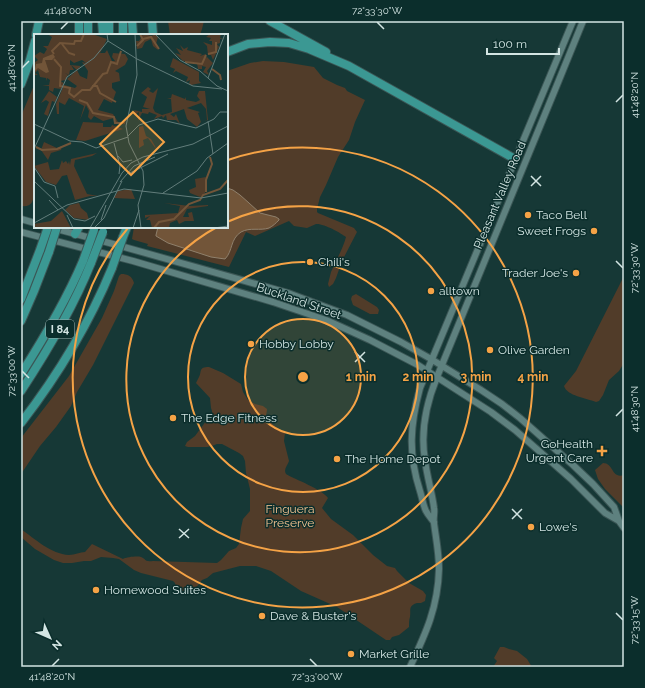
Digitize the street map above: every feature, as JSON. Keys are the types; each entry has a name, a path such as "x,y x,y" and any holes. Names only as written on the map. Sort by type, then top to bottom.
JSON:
{"highway":[{"path":"36,34 39,21"},
{"path":"79,21 79,34"},
{"path":"88,21 88,34"},
{"path":"102,21 102,34"},
{"path":"109,21 109,34"},
{"path":"123,21 123,34"},
{"path":"132,21 133,34"},
{"path":"152,21 153,34"},
{"path":"270,21 515,159"},
{"path":"228,52 248,44 276,42 294,44 341,62"},
{"path":"21,84 34,45"},
{"path":"21,298 49,228"},
{"path":"21,321 49,252 57,228"},
{"path":"21,374 60,310 72,286 94,228"},
{"path":"21,423 50,383 92,312 112,268 127,228"},
{"name":"I 84","path":"21,391 60,328 76,297 104,229"}],"main road":[{"name":"Pleasant Valley Road","path":"434,522 426,511 414,467 411,446 415,406 426,370 573,21"},
{"name":"Pleasant Valley Road","path":"434,522 435,510 425,461 423,439 426,410 430,394 583,21"},
{"path":"557,61 566,64"},
{"path":"554,68 563,71"},
{"path":"515,159 524,164"},
{"path":"21,219 34,223"},
{"name":"Buckland Street","path":"62,228 76,229 117,245 277,289 335,310 382,332 431,359 502,404 584,475 614,507 619,521"},
{"path":"72,246 76,229"},
{"name":"Buckland Street","path":"21,232 133,261 273,302 330,322 370,340 426,370 491,412 515,430 575,483 606,513 619,521"},
{"path":"473,261 481,269"},
{"path":"330,322 335,310"},
{"path":"549,460 559,452"},
{"path":"619,521 624,528"},
{"path":"410,667 428,626 434,609 436,597 439,575 439,555 434,522"}],"green space":[{"path":"168,21 204,21 200,34 170,34"},
{"path":"263,61 284,62 314,67 323,78 345,88 347,91 365,100 349,140 338,157 320,197 317,209 318,213 354,228 357,232 342,261 333,284 329,287 328,284 331,272 346,237 319,224 307,228 294,226 289,221 255,236 246,232 229,267 147,246 148,244 132,239 134,228 228,228 228,71 250,63"},
{"path":"34,85 34,196 31,204 27,206 21,206 21,116"},
{"path":"121,274 126,274 129,276 134,283 93,365 77,392 71,406 40,446 21,474 21,438 69,376 102,318"},
{"path":"624,276 624,363 619,371 609,380 603,395 599,401 596,402 569,392 564,386 576,371"},
{"path":"356,294 377,307 379,310 378,314 370,314 353,305 351,299 352,296"},
{"name":"Finguera Preserve","path":"209,367 223,373 241,384 243,392 248,400 267,409 267,418 271,423 285,433 284,441 289,461 285,469 286,474 315,488 325,495 328,498 322,508 331,519 353,535 373,555 387,566 395,568 409,583 423,591 426,595 425,601 414,604 411,607 409,627 399,635 392,637 390,640 386,640 337,607 301,591 271,571 256,566 240,566 213,573 202,580 195,589 189,591 177,591 173,581 141,573 134,570 119,559 101,557 91,561 63,563 54,560 35,549 21,537 21,529 50,549 62,554 71,555 85,552 92,544 123,559 129,557 139,557 146,561 217,563 229,551 236,548 239,544 243,519 250,511 250,489 243,456 222,444 207,447 185,446 187,442 195,436 212,413 210,398 196,383 201,370"},
{"path":"603,463 609,465 617,475 624,475 624,508 605,489 598,479 595,470"},
{"path":"500,647 517,651 527,659 532,667 493,667 497,661 494,658"}],"shaded area":[{"path":"228,188 240,195 260,213 279,219 269,228 241,232 235,238 228,256 225,259 211,257 168,243 156,236 158,228 228,228"}],"place":[{"name":"Taco Bell","path":"528,215"},
{"name":"Sweet Frogs","path":"594,231"},
{"name":"Chili's","path":"310,262"},
{"name":"Trader Joe's","path":"576,273"},
{"name":"alltown","path":"431,291"},
{"name":"Hobby Lobby","path":"251,344"},
{"name":"Olive Garden","path":"490,350"},
{"name":"The Edge Fitness","path":"173,418"},
{"name":"GoHealth Urgent Care","path":"602,451"},
{"name":"The Home Depot","path":"337,459"},
{"name":"Lowe's","path":"531,527"},
{"name":"Homewood Suites","path":"96,590"},
{"name":"Dave & Buster's","path":"262,616"},
{"name":"Market Grille","path":"351,654"}]}
